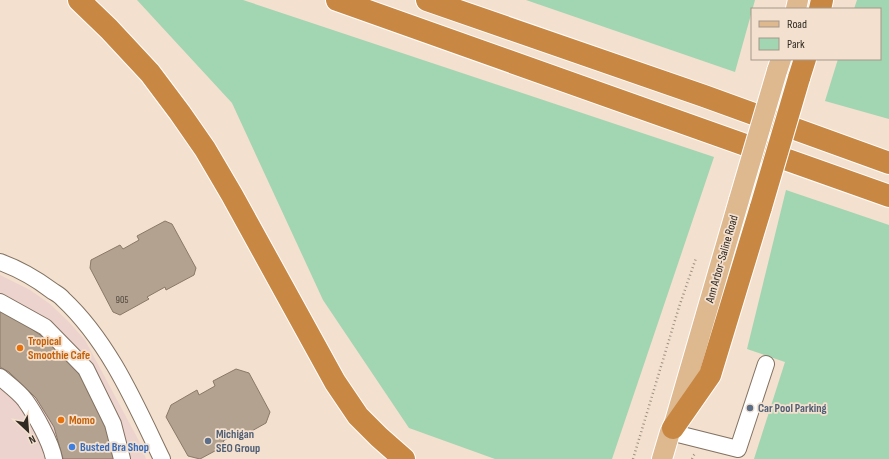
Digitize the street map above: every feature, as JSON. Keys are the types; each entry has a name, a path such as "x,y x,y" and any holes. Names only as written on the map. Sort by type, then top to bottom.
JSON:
{"highway":[{"path":"79,0 109,29 150,73 180,113 205,149 232,195 335,382 358,416 379,438 404,459"},
{"path":"336,0 889,196"},
{"path":"427,0 704,96 889,163"},
{"path":"671,430 710,375 802,68"},
{"path":"823,140 889,149"}],"main road":[{"name":"Ann Arbor-Saline Road","path":"662,459 779,65"}],"street":[{"path":"0,262 35,278 62,298 85,321 108,354 132,397 162,459"},
{"path":"0,302 45,327 86,369 113,424 122,459"},
{"path":"671,430 738,449 766,364"},
{"path":"0,377 25,399 41,427 53,452 54,459"}],"path":[{"path":"633,459 678,307 696,258"}],"shaded area":[{"path":"0,275 30,290 50,304 85,340 139,441 146,459 0,459"}],"green space":[{"path":"137,0 243,0 714,157 612,459 495,459 409,428 323,300 232,103"},
{"path":"526,0 755,0 753,8 751,8 751,14 735,72"},
{"path":"857,0 889,0 889,119 825,101 838,60 881,60 881,8 854,8"},
{"path":"786,190 889,225 889,459 754,459 785,362 747,349"}],"building":[{"path":"165,221 172,224 196,268 194,275 166,290 165,287 147,297 149,299 120,315 113,312 90,268 91,260 120,245 123,249 139,240 137,236"},
{"path":"0,311 26,325 50,342 73,366 93,393 107,425 114,459 63,459 54,427 36,398 9,372 0,367"},
{"path":"236,369 249,373 270,412 266,423 241,437 239,432 223,441 226,445 200,459 188,456 166,417 171,405 197,390 199,395 215,386 213,381"}],"place":[{"name":"Tropical Smoothie Cafe","path":"20,348"},
{"name":"Car Pool Parking","path":"750,408"},
{"name":"Momo","path":"61,420"},
{"name":"Michigan SEO Group","path":"208,441"},
{"name":"Busted Bra Shop","path":"72,447"}]}
